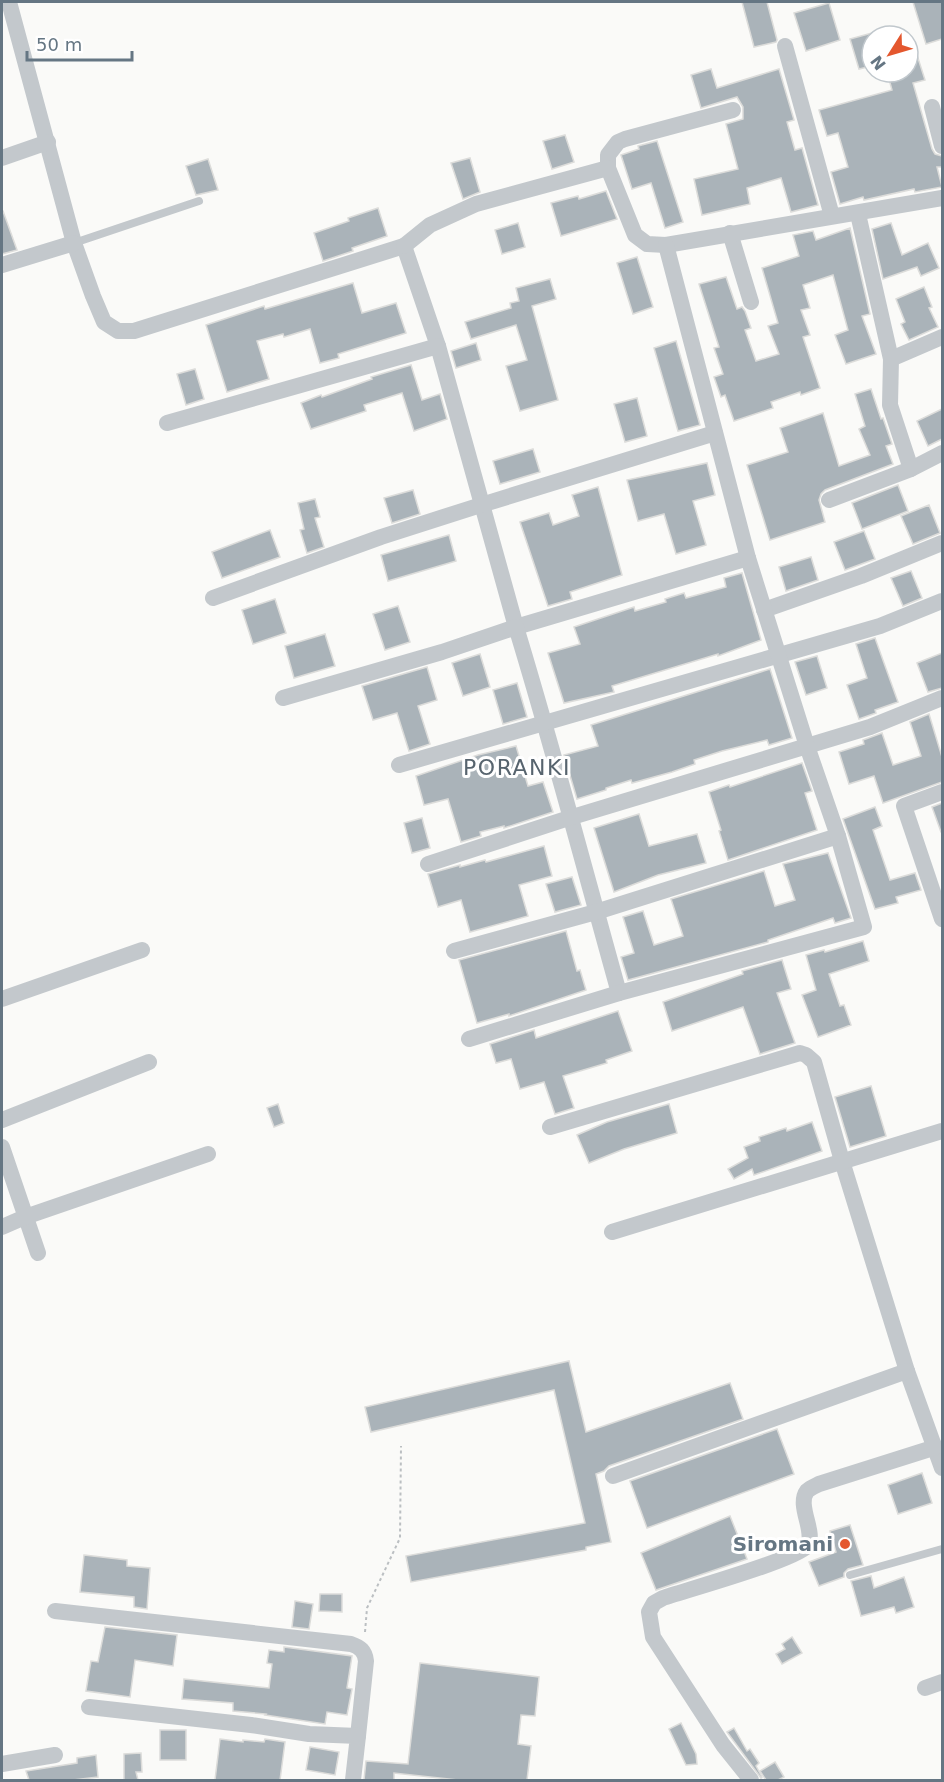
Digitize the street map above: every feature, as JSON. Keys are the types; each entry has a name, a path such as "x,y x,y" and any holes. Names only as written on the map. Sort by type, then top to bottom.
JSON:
{"street":[{"path":"9,2 74,243 104,322 118,331 134,331 404,246 430,225 476,204 608,168"},
{"path":"785,46 832,216"},
{"path":"932,107 942,146"},
{"path":"734,111 625,139 618,142 608,155 608,168 635,235 647,244 666,245 942,198"},
{"path":"2,158 48,142"},
{"path":"858,214 891,359 890,405 911,469"},
{"path":"730,233 751,302"},
{"path":"2,266 74,243"},
{"path":"469,1039 619,993 864,927 838,836 748,558 666,245"},
{"path":"404,246 438,346 619,993"},
{"path":"891,359 942,337"},
{"path":"167,423 438,346"},
{"path":"213,597 381,537 715,433"},
{"path":"829,500 911,469 942,453"},
{"path":"764,610 861,576 942,543"},
{"path":"283,698 748,558"},
{"path":"399,765 880,626 942,601"},
{"path":"428,864 569,818 870,727 942,698"},
{"path":"942,792 904,806 942,919"},
{"path":"454,951 596,912 838,836"},
{"path":"2,999 142,950"},
{"path":"550,1127 800,1053 810,1057 814,1062 907,1371 942,1468"},
{"path":"2,1120 149,1062"},
{"path":"612,1232 942,1131"},
{"path":"2,1147 38,1253"},
{"path":"2,1227 208,1154"},
{"path":"613,1476 907,1371"},
{"path":"752,1780 723,1745 653,1637 649,1612 654,1603 663,1598 776,1562 801,1551 810,1539 804,1507 804,1498 808,1490 819,1484 936,1447"},
{"path":"55,1611 351,1644 363,1650 366,1661 353,1780"},
{"path":"925,1688 942,1682"},
{"path":"89,1707 251,1725 309,1734 358,1736"},
{"path":"2,1764 55,1755"}],"lane":[{"path":"74,243 199,201"},
{"path":"850,1575 942,1549"}],"path":[{"path":"363,1650 367,1608 400,1538 401,1446"}],"building":[{"path":"742,2 767,2 776,42 754,47"},
{"path":"913,2 942,2 942,39 926,44"},
{"path":"829,3 840,40 806,51 794,13"},
{"path":"860,36 860,69 859,69 850,39"},
{"path":"920,64 925,80 920,81"},
{"path":"711,69 717,88 779,69 794,120 787,122 795,150 802,148 818,205 791,212 781,178 747,188 750,204 702,215 694,179 738,169 726,124 743,119 743,107 737,97 701,108 691,75"},
{"path":"890,84 913,84 932,149 935,154 942,156 942,167 937,167 942,187 915,192 914,189 864,200 863,197 840,204 831,172 848,167 838,133 827,136 819,110 892,90"},
{"path":"565,135 574,162 552,169 543,141"},
{"path":"657,141 683,222 665,228 651,183 632,189 621,155 639,149 638,146"},
{"path":"470,158 480,192 463,199 451,163"},
{"path":"208,159 218,190 196,195 186,166"},
{"path":"606,191 617,219 561,236 551,203 578,196 579,199"},
{"path":"378,208 387,236 323,261 314,233"},
{"path":"2,211 17,250 2,254"},
{"path":"518,223 525,247 502,254 495,230"},
{"path":"891,223 902,255 928,243 939,268 921,276 917,267 883,279 872,229"},
{"path":"850,228 870,314 862,316 876,354 846,364 835,335 848,330 833,275 803,285 810,308 801,310 810,335 803,337 820,388 771,402 773,408 734,421 725,395 721,397 714,377 723,374 714,348 719,347 699,284 726,277 737,309 742,307 745,311 751,328 745,330 756,361 779,354 768,326 778,323 762,268 799,256 793,235 813,231 816,240"},
{"path":"637,257 653,307 633,314 617,263"},
{"path":"550,279 556,299 532,306 558,400 520,411 506,366 527,360 516,325 471,339 465,322 511,308 510,303 519,301 516,288"},
{"path":"353,283 362,313 396,303 406,333 338,354 339,358 320,363 310,329 284,337 283,334 257,341 269,379 227,392 206,325 264,306 265,309"},
{"path":"924,287 932,307 929,308 938,327 909,340 901,324 905,322 896,299"},
{"path":"676,341 700,425 678,431 654,348"},
{"path":"476,343 481,360 456,368 451,351"},
{"path":"411,365 422,400 440,394 447,419 414,431 402,393 364,405 366,411 311,429 301,403"},
{"path":"195,369 204,399 186,405 177,374"},
{"path":"871,389 892,444 886,446 893,464 825,490 819,500 825,522 770,540 747,465 788,452 780,428 823,413 839,466 870,455 859,429 865,426 855,394"},
{"path":"637,398 647,436 625,442 614,404"},
{"path":"942,409 942,439 928,446 917,421"},
{"path":"533,449 540,472 500,484 493,461"},
{"path":"707,463 715,495 693,501 706,545 676,554 664,514 638,521 627,480"},
{"path":"898,485 908,511 862,529 852,503"},
{"path":"598,487 622,575 570,592 572,599 548,606 520,522 549,513 553,525 579,516 572,495"},
{"path":"413,490 420,514 392,523 384,498"},
{"path":"315,499 320,517 315,518 324,547 307,553 300,530 304,529 298,503"},
{"path":"929,505 940,533 913,544 901,516"},
{"path":"270,530 280,557 222,578 212,552"},
{"path":"864,531 875,559 845,570 834,542"},
{"path":"449,535 456,561 388,581 381,555"},
{"path":"811,557 818,580 786,591 779,567"},
{"path":"911,571 922,598 903,606 891,578"},
{"path":"742,573 761,640 718,656 718,654 612,686 614,692 564,703 548,653 580,644 574,627 634,607 635,611 666,602 665,599 684,593 686,598 726,587 724,578"},
{"path":"275,599 286,633 253,644 242,610"},
{"path":"398,606 410,642 385,650 373,614"},
{"path":"325,634 335,666 294,678 285,646"},
{"path":"875,638 898,702 875,710 876,713 859,719 847,685 867,678 856,644"},
{"path":"942,653 942,688 928,692 917,663"},
{"path":"480,654 490,687 463,696 452,663"},
{"path":"817,656 827,688 806,695 795,662"},
{"path":"427,667 437,700 418,706 430,744 409,751 397,713 373,720 362,686"},
{"path":"770,669 792,738 769,745 767,740 722,751 694,760 695,764 672,772 632,783 631,780 577,799 564,755 598,746 591,725"},
{"path":"517,683 527,717 503,724 493,690"},
{"path":"929,714 942,757 942,782 883,803 874,776 849,784 839,752 864,744 863,740 882,733 893,765 921,756 910,722"},
{"path":"516,746 528,786 543,782 553,812 504,828 504,826 480,832 481,836 461,842 448,799 424,805 416,776 478,755"},
{"path":"802,763 812,791 805,793 817,830 728,860 709,792"},
{"path":"942,803 942,832 941,832 932,807"},
{"path":"875,807 882,826 873,830 890,880 915,873 921,890 896,897 898,903 875,909 843,819"},
{"path":"639,814 649,846 697,834 706,863 658,875 614,892 594,828"},
{"path":"422,818 430,848 412,853 404,823"},
{"path":"544,846 552,876 519,885 528,916 470,932 461,900 438,907 428,874 460,865 460,867 485,860 486,862"},
{"path":"828,853 851,918 835,923 833,918 768,940 768,942 628,980 621,957 634,953 623,917 643,911 654,945 683,936 671,899 764,871 775,906 795,900 783,864"},
{"path":"572,877 581,905 555,912 546,884"},
{"path":"566,931 577,971 580,970 586,990 509,1016 509,1014 477,1023 459,960"},
{"path":"863,941 869,961 829,974 840,1006 844,1005 851,1025 818,1037 802,995 816,990 806,955"},
{"path":"782,960 791,989 777,993 795,1043 760,1054 743,1007 672,1031 663,1002 743,974 742,971"},
{"path":"618,1011 632,1051 606,1060 607,1063 563,1076 574,1108 555,1114 544,1082 520,1089 511,1059 496,1063 490,1044 534,1030 536,1038"},
{"path":"871,1086 886,1136 850,1147 835,1097"},
{"path":"278,1104 284,1123 274,1127 267,1108"},
{"path":"669,1104 677,1133 624,1149 589,1163 577,1135 607,1122"},
{"path":"812,1122 822,1151 754,1175 752,1169 734,1179 728,1169 748,1158 744,1147 760,1141 759,1137 786,1128 787,1131"},
{"path":"569,1361 586,1432 730,1383 743,1419 609,1466 596,1474 611,1542 586,1547 586,1550 411,1582 406,1556 585,1523 554,1390 371,1432 365,1407"},
{"path":"777,1429 794,1474 647,1528 630,1481"},
{"path":"922,1473 932,1503 898,1514 888,1485"},
{"path":"730,1516 747,1559 656,1590 641,1553"},
{"path":"850,1525 863,1565 848,1569 844,1577 819,1586 809,1562 836,1552 830,1531"},
{"path":"84,1555 127,1560 127,1566 150,1568 147,1609 134,1607 134,1597 80,1592"},
{"path":"871,1576 874,1588 904,1577 914,1607 896,1613 894,1607 861,1616 851,1581"},
{"path":"320,1594 342,1594 342,1612 319,1611"},
{"path":"295,1601 313,1604 309,1629 292,1627"},
{"path":"105,1627 177,1635 173,1666 135,1660 130,1697 86,1691 91,1661 98,1662"},
{"path":"792,1637 802,1653 782,1664 776,1654 785,1649 782,1644"},
{"path":"284,1647 352,1656 347,1688 352,1689 347,1715 327,1712 325,1724 233,1711 233,1703 182,1699 184,1679 269,1688 272,1664 267,1663 269,1650 284,1652"},
{"path":"420,1663 539,1677 535,1716 521,1715 518,1744 531,1746 527,1780 458,1780 394,1773 394,1780 364,1780 366,1761 408,1764"},
{"path":"681,1723 696,1754 697,1764 686,1765 669,1729"},
{"path":"734,1728 747,1751 750,1749 759,1763 756,1766 761,1778 727,1732"},
{"path":"160,1730 186,1730 186,1760 160,1760"},
{"path":"220,1739 264,1742 265,1739 285,1742 280,1780 215,1780"},
{"path":"310,1747 339,1752 335,1775 306,1770"},
{"path":"141,1753 142,1772 136,1772 138,1780 124,1780 124,1754"},
{"path":"96,1755 98,1777 73,1780 29,1780 26,1771 77,1763 77,1758"},
{"path":"775,1762 784,1777 778,1780 766,1780 760,1771"}],"place":[{"name":"Siromani","path":"845,1544"}],"district":[{"name":"PORANKI","path":"517,767"}]}
